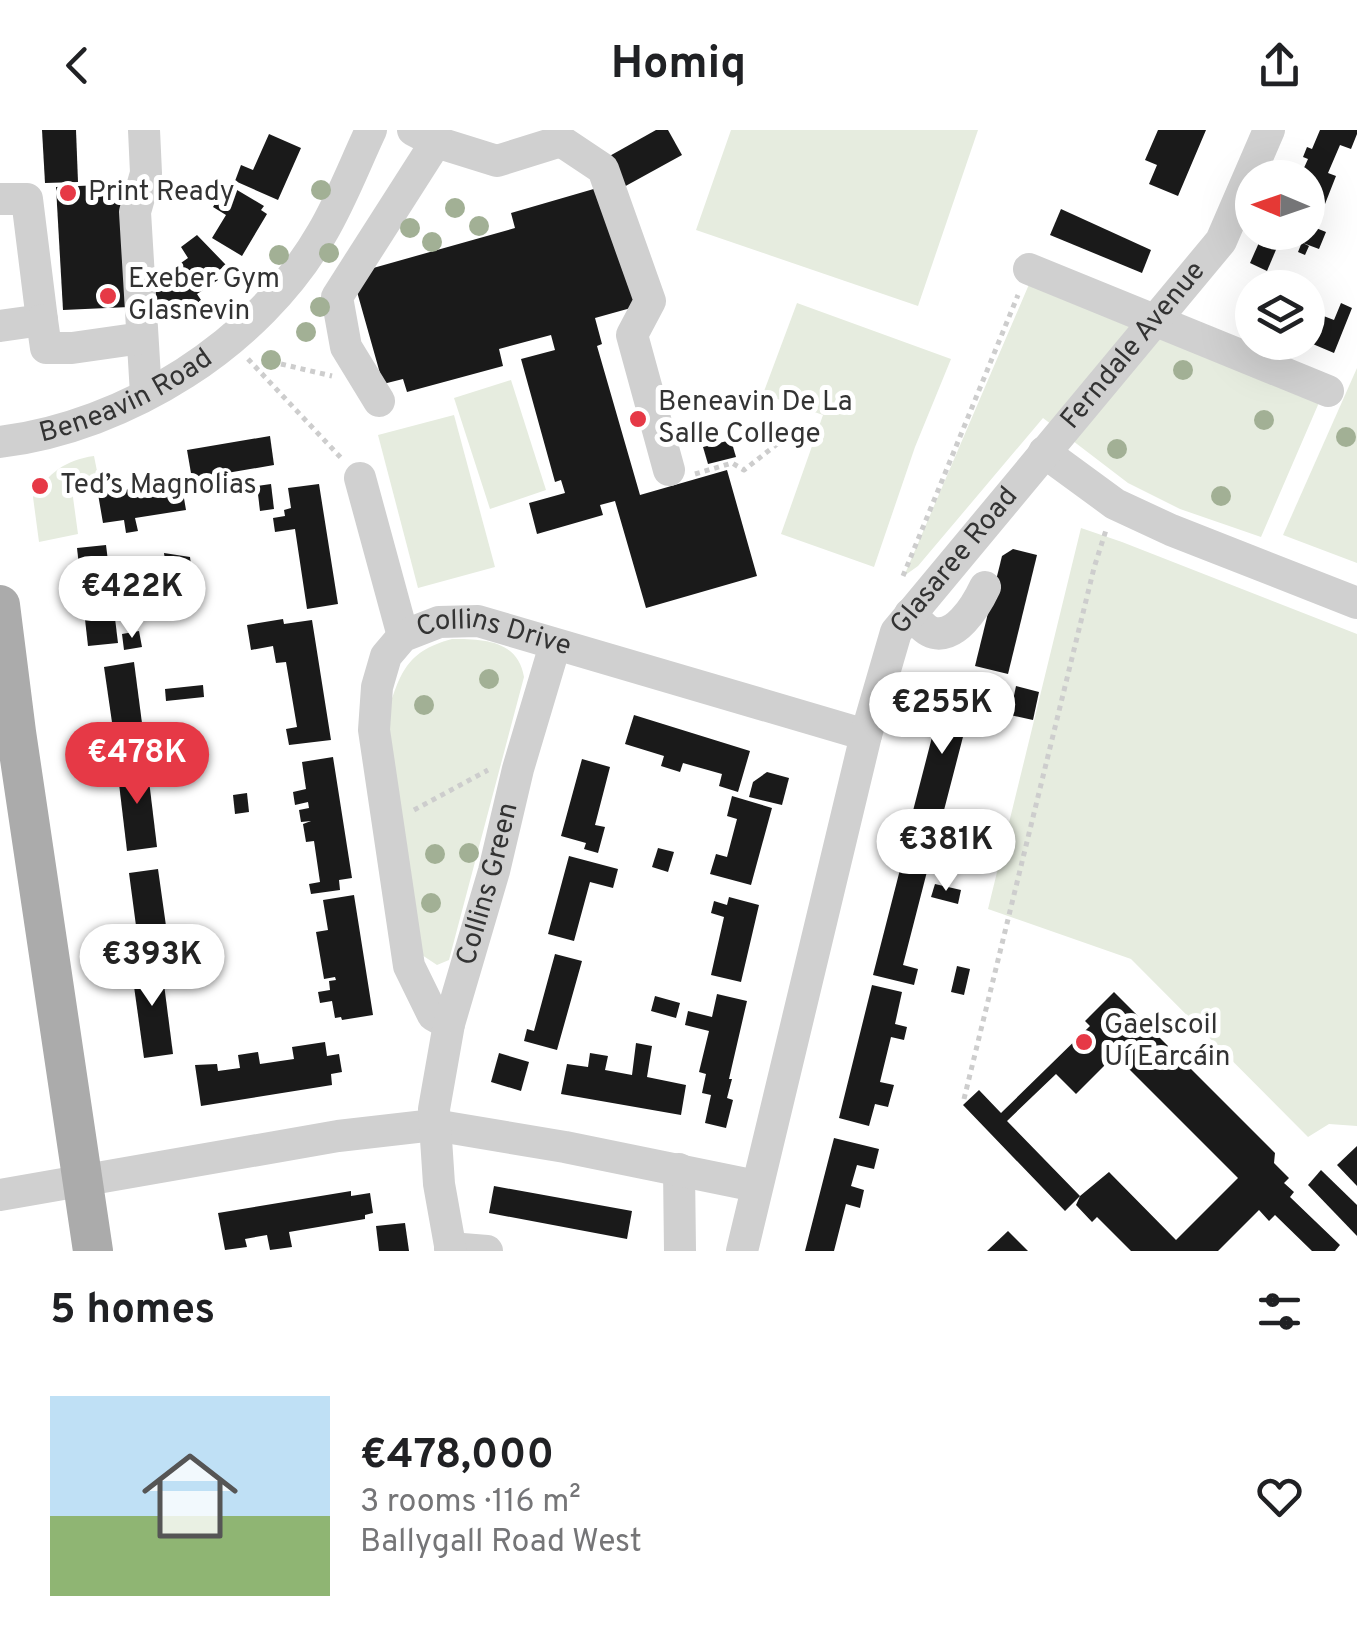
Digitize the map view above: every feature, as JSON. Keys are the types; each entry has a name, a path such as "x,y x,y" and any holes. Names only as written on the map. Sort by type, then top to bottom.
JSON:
{"main road":[{"path":"0,604 8,733 94,1251"}],"street":[{"path":"144,130 146,173 135,212 146,394"},
{"name":"Beneavin Road","path":"0,442 83,422 146,394 232,342 275,300 322,234 371,130"},
{"name":"Ferndale Avenue","path":"1044,452 1220,241 1270,130"},
{"path":"374,393 346,348 337,297 424,136 498,161 562,140 603,169 650,301 632,335 670,470"},
{"path":"0,199 26,199 46,348 142,338"},
{"path":"1029,269 1328,391"},
{"path":"0,326 42,320"},
{"path":"1044,452 1115,504 1357,603"},
{"name":"Glasaree Road","path":"742,1251 866,735 896,632 1044,452"},
{"path":"360,478 403,636"},
{"path":"910,614 928,631 949,631 965,619 985,587"},
{"name":"Collins Drive","path":"449,1024 433,1015 409,966 374,730 377,687 386,656 403,636 439,622 478,621 866,735"},
{"name":"Collins Green","path":"450,1250 438,1184 434,1124 449,1024 556,645"},
{"path":"0,1195 338,1136 434,1124 756,1186"},
{"path":"680,1169 680,1251"},
{"path":"450,1250 487,1251"}],"path":[{"path":"910,614 893,598 1029,269"},
{"path":"232,342 360,478"},
{"path":"282,364 374,393"},
{"path":"670,470 673,480 732,464 744,470 795,430 816,425"},
{"path":"964,1099 1094,568 1115,504"},
{"path":"386,816 421,806 489,769 518,769"}],"shaded area":[{"path":"731,130 978,130 918,306 696,230"},
{"path":"1033,275 1235,356 1235,360 1246,360 1324,391 1261,537 1180,509 1128,483 1043,418 918,566 904,576"},
{"path":"797,303 951,359 915,447 874,567 781,534 823,415 763,394"},
{"path":"1357,368 1357,563 1283,535"},
{"path":"511,380 546,490 490,509 454,398"},
{"path":"454,415 495,567 418,588 378,435"},
{"path":"94,456 100,486 72,490 78,534 39,542 33,497 59,469"},
{"path":"1081,528 1357,634 1357,1126 1329,1124 1308,1137 1131,959 988,909"},
{"path":"452,639 487,641 507,649 515,655 524,677 449,960 437,965 419,953 385,720 400,678 413,659"}],"building":[{"path":"42,130 76,130 78,182 45,183"},
{"path":"656,130 668,130 682,155 622,188 606,158"},
{"path":"1158,130 1206,130 1178,196 1149,184 1157,165 1145,160"},
{"path":"1320,130 1357,130 1351,149 1340,145 1328,173 1336,176 1325,204 1325,160 1303,157 1307,147 1312,149"},
{"path":"269,134 301,148 278,200 235,181 241,165 253,170"},
{"path":"123,184 129,307 63,310 56,187"},
{"path":"227,184 264,206 261,210 267,214 242,256 212,238 226,215 213,207"},
{"path":"604,186 638,306 595,318 602,344 597,346 640,495 727,470 757,576 646,608 615,501 600,505 603,515 537,534 529,503 565,493 561,480 555,482 521,359 555,350 551,335 499,349 503,366 407,392 403,379 383,384 352,274 515,228 511,213"},
{"path":"1061,209 1151,250 1142,273 1050,235"},
{"path":"197,235 226,265 214,274 218,280 197,294 201,300 175,320 161,322 155,317 151,284 188,258 181,247"},
{"path":"1256,250 1276,250 1267,270 1250,263"},
{"path":"1341,303 1352,308 1334,353 1325,349 1325,317 1334,320"},
{"path":"270,436 274,465 192,479 187,450"},
{"path":"731,440 736,457 708,464 703,447"},
{"path":"181,481 186,510 135,518 138,531 126,533 124,520 103,523 98,494"},
{"path":"271,484 274,509 260,511 257,486"},
{"path":"319,484 338,604 307,609 295,529 275,532 273,518 285,516 284,510 291,508 288,488"},
{"path":"106,545 118,643 88,646 77,548"},
{"path":"1013,549 1037,555 1008,674 975,666 1002,556"},
{"path":"164,553 190,557 192,572 167,575"},
{"path":"283,619 284,624 312,620 331,740 289,745 286,729 297,727 286,662 276,663 273,646 251,650 247,625"},
{"path":"139,631 142,647 124,650 122,634"},
{"path":"134,662 145,746 116,750 104,667"},
{"path":"958,674 978,679 936,841 907,834 947,679 957,681"},
{"path":"203,685 204,697 166,701 165,689"},
{"path":"1016,686 1039,692 1033,720 1010,715"},
{"path":"634,715 750,751 738,792 719,786 722,774 683,763 680,772 661,766 664,756 625,744"},
{"path":"333,757 352,878 339,880 340,890 311,894 309,884 320,882 314,841 306,842 303,824 311,821 301,822 299,810 309,808 308,802 295,805 293,792 306,789 302,762"},
{"path":"582,759 610,767 595,825 605,827 598,853 584,849 586,843 561,836"},
{"path":"147,764 157,847 127,851 117,767"},
{"path":"767,772 789,778 782,805 749,797 753,782"},
{"path":"247,793 249,812 235,814 233,795"},
{"path":"732,796 772,808 751,885 710,874 716,854 727,857 737,819 727,816"},
{"path":"658,848 674,852 668,872 652,867"},
{"path":"905,850 931,856 903,965 918,969 914,985 873,975"},
{"path":"569,856 618,869 613,888 590,882 574,941 548,934"},
{"path":"158,869 167,933 182,931 186,956 157,960 156,954 140,956 129,873"},
{"path":"935,884 961,890 958,904 931,897"},
{"path":"354,895 373,1015 342,1020 335,1018 332,1001 320,1003 318,992 330,990 329,981 336,980 324,979 316,932 328,930 323,900"},
{"path":"729,897 759,905 741,982 711,975 724,917 711,913 714,901 727,905"},
{"path":"555,954 582,961 557,1050 524,1041 527,1029 534,1031"},
{"path":"161,961 173,1054 144,1058 131,965"},
{"path":"957,966 970,969 964,995 951,992"},
{"path":"872,985 902,992 895,1024 907,1027 904,1040 891,1037 880,1082 894,1085 888,1107 875,1104 869,1126 839,1118"},
{"path":"1114,992 1275,1153 1274,1163 1289,1178 1284,1183 1294,1192 1290,1197 1340,1245 1335,1251 1312,1251 1275,1215 1269,1221 1259,1210 1218,1251 1131,1251 1097,1217 1092,1222 1076,1205 1080,1196 1065,1211 963,1105 979,1090 1001,1113 1090,1026 1085,1021","holes":["1115,1055 1238,1178 1176,1240 1109,1172 1080,1196 1007,1121 1056,1074 1076,1094"]},
{"path":"717,994 747,1001 729,1079 727,1098 733,1100 726,1128 705,1123 711,1095 702,1093 706,1074 699,1072 709,1031 685,1025 688,1011 712,1017"},
{"path":"655,996 680,1003 676,1018 651,1011"},
{"path":"325,1042 327,1056 339,1054 342,1072 331,1074 332,1085 201,1106 195,1065 217,1064 218,1071 240,1068 238,1055 258,1052 260,1064 294,1059 292,1047"},
{"path":"636,1043 652,1046 647,1077 686,1085 681,1115 561,1094 567,1064 588,1067 590,1053 608,1056 605,1070 632,1075"},
{"path":"499,1053 529,1062 521,1091 491,1082"},
{"path":"834,1138 879,1149 874,1169 857,1165 851,1186 864,1190 860,1208 846,1204 834,1251 805,1251"},
{"path":"1357,1146 1357,1186 1337,1165"},
{"path":"1321,1170 1357,1205 1357,1236 1308,1185"},
{"path":"494,1186 632,1211 627,1239 489,1213"},
{"path":"351,1191 351,1196 370,1193 373,1213 365,1215 365,1219 289,1232 292,1247 270,1250 267,1235 245,1239 247,1247 225,1250 218,1213"},
{"path":"405,1223 409,1251 379,1251 376,1226"},
{"path":"1008,1231 1028,1251 987,1251"}],"place":[{"name":"Print Ready","path":"68,193"},
{"name":"Exeber Gym Glasnevin","path":"108,296"},
{"name":"Beneavin De La Salle College","path":"638,419"},
{"name":"Ted’s Magnolias","path":"40,486"},
{"name":"Gaelscoil Uí Earcáin","path":"1084,1042"}]}
